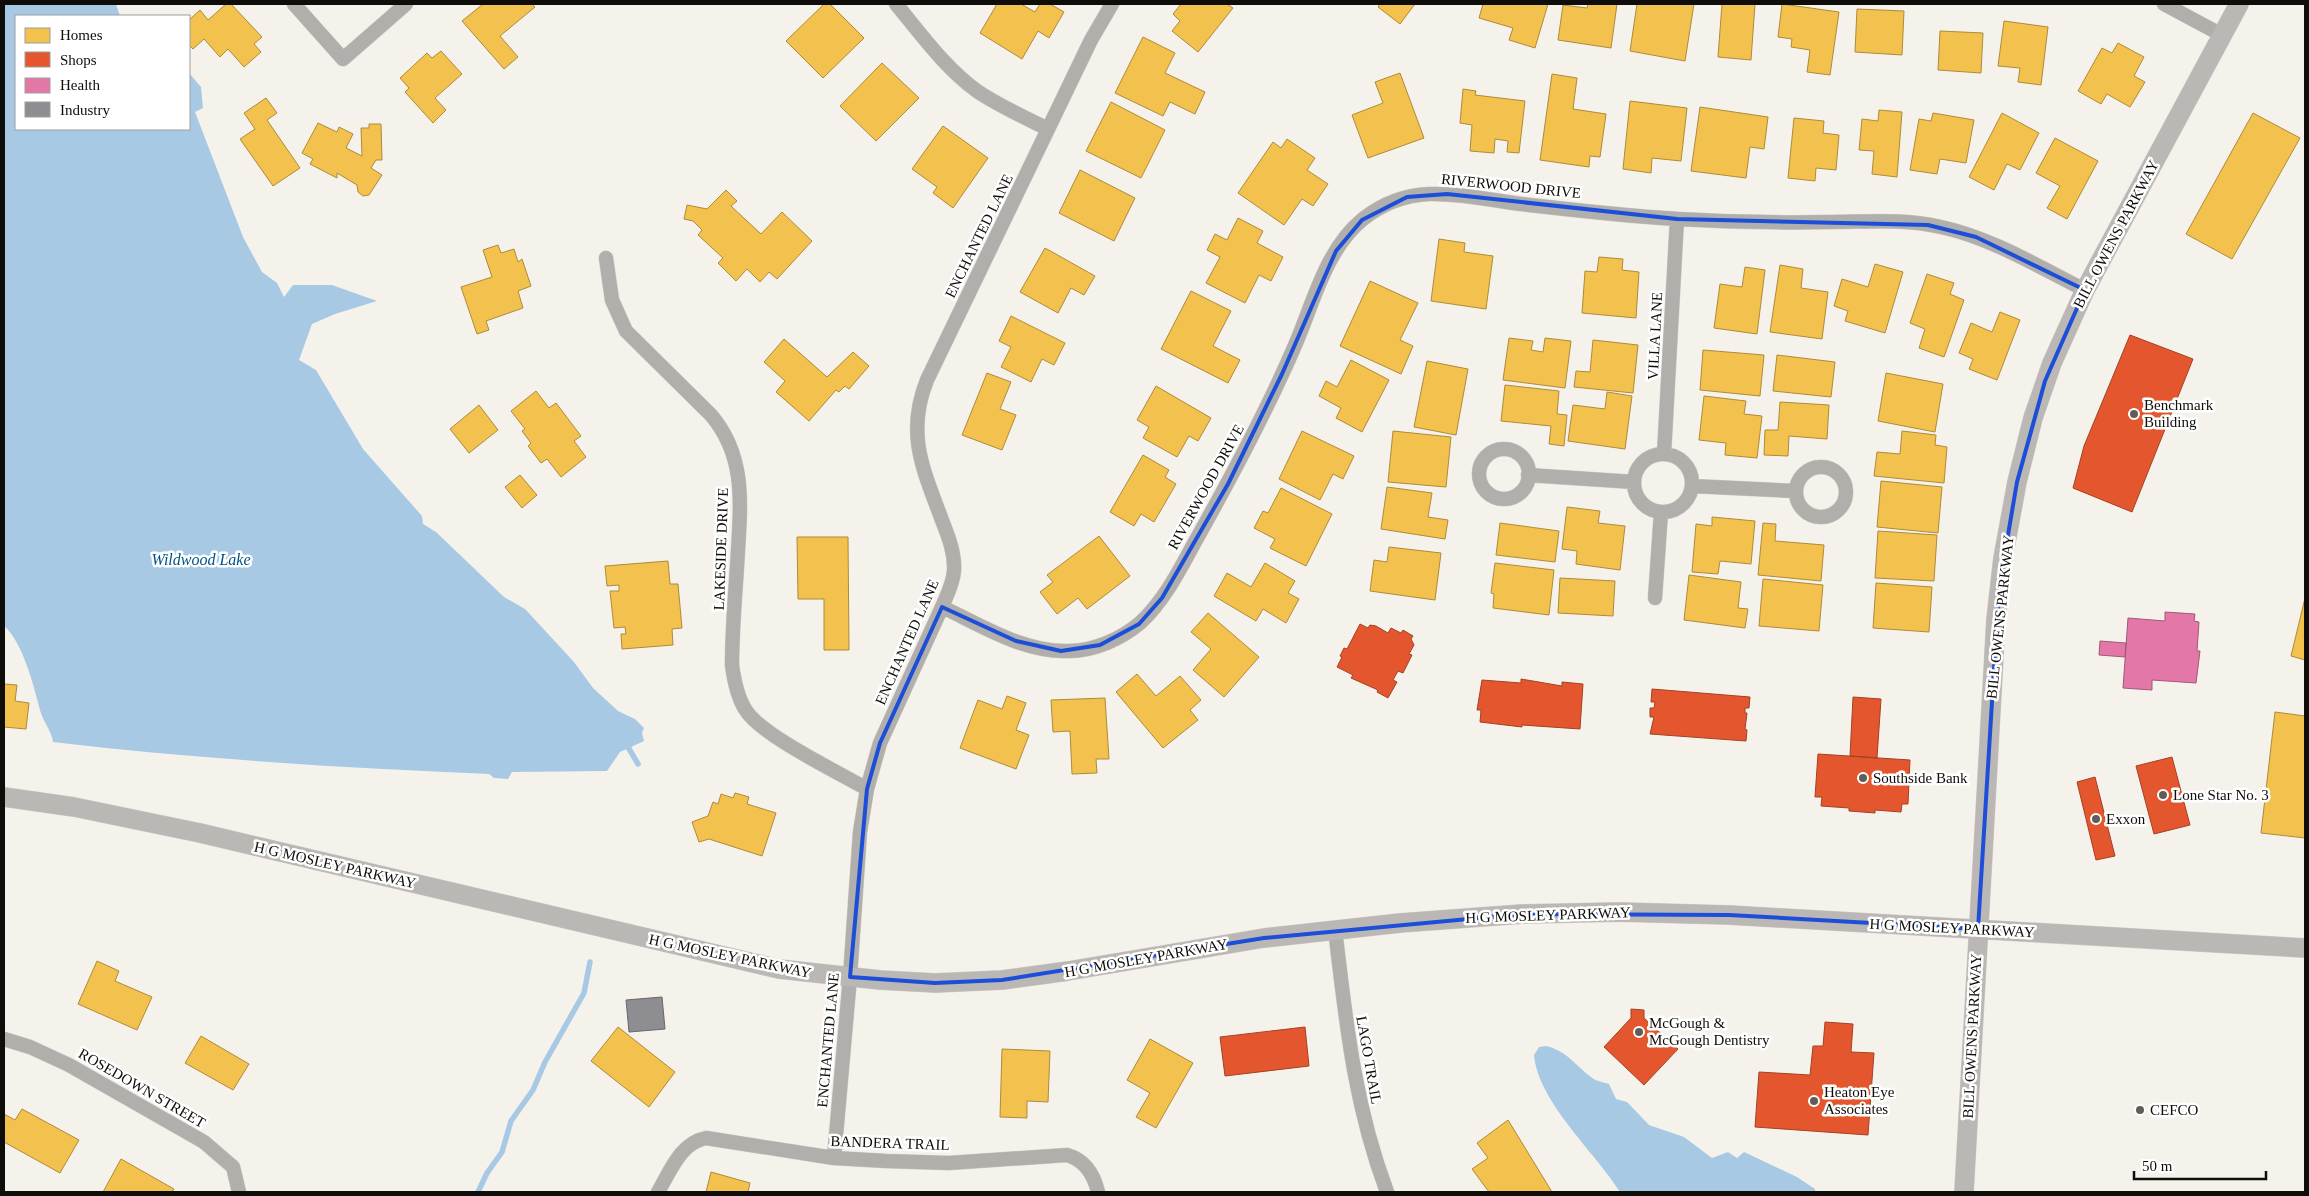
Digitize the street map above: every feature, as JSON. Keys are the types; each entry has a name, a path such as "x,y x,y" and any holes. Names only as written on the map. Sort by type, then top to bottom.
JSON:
{"main road":[{"name":"BILL OWENS PARKWAY","path":"1964,1192 1996,619 2017,482 2039,401 2060,344 2085,290 2239,4"},
{"name":"H G MOSLEY PARKWAY","path":"4,797 74,807 200,833 778,970 935,983 1002,980 1068,971 1264,938 1335,929 1472,917 1619,912 1729,914 2305,948"}],"street":[{"path":"294,4 343,59 406,4"},
{"path":"896,4 940,56 964,80 992,100 1048,129"},
{"name":"ENCHANTED LANE","path":"834,1158 850,977 860,832 867,789 883,737 942,607 952,580 953,558 950,544 918,452 916,432 920,401 932,371 1090,40 1112,4"},
{"path":"2164,4 2222,35"},
{"name":"RIVERWOOD DRIVE","path":"942,607 1033,647 1072,652 1100,645 1139,624 1162,598 1228,484 1282,374 1321,280 1336,251 1362,220 1388,203 1418,195 1447,194 1556,208 1677,219 1797,223 1901,222 1941,227 1976,237 2085,290"},
{"name":"VILLA LANE","path":"1664,454 1677,219"},
{"name":"LAKESIDE DRIVE","path":"606,258 612,300 626,331 711,415 720,426 733,452 741,494 732,665 736,688 745,709 757,724 773,735 867,789"},
{"path":"1664,454 1681,461 1687,468 1692,486 1685,502 1670,511 1661,512 1645,506 1638,499 1634,482 1635,473 1647,459 1664,454"},
{"path":"1528,475 1634,482"},
{"path":"1692,486 1796,491"},
{"path":"1655,598 1661,512"},
{"name":"LAGO TRAIL","path":"1335,929 1354,1076 1371,1148 1387,1192"},
{"name":"ROSEDOWN STREET","path":"4,1039 30,1047 69,1065 204,1142 233,1167 239,1192"},
{"name":"BANDERA TRAIL","path":"658,1192 681,1153 695,1140 712,1138 834,1158 949,1163 1062,1155 1072,1157 1083,1164 1093,1176 1098,1192"}],"highlighted area":[{"path":"1447,194 1677,219 1928,225 1976,237 2085,290 2045,381 2017,482 1999,588 1978,929 1729,915 1522,914 1264,938 1002,980 935,983 850,977 867,789 880,743 942,607 1016,641 1061,651 1100,645 1139,624 1162,598 1228,484 1282,374 1336,251 1362,220 1407,197"}],"water":[{"name":"Wildwood Lake","path":"4,4 116,4 120,15 15,15 15,130 190,130 190,74 201,87 203,108 195,112 243,237 262,272 277,283 284,297 293,285 332,285 377,301 335,314 312,324 299,360 316,370 363,449 422,516 423,524 436,532 504,597 525,609 574,662 593,688 618,711 635,719 644,728 642,733 644,741 620,752 607,771 512,772 508,779 494,778 489,774 271,762 53,742 51,733 41,714 22,654 11,633 4,626"},
{"path":"1546,1046 1560,1051 1593,1078 1609,1084 1616,1099 1627,1102 1649,1125 1684,1137 1712,1158 1728,1152 1737,1158 1744,1152 1797,1177 1815,1189 1815,1192 1620,1192 1557,1109 1546,1091 1538,1073 1534,1055 1539,1047"}],"building: Homes":[{"path":"226,4 231,4 262,37 254,44 261,52 244,67 228,49 220,57 204,39 193,49 190,46 190,19 200,10 208,20"},
{"path":"483,4 532,4 535,7 500,36 518,57 504,69 462,21"},
{"path":"824,4 830,4 864,38 823,78 786,41"},
{"path":"997,4 1021,4 1035,12 1040,4 1050,4 1064,12 1049,38 1038,31 1022,59 980,33"},
{"path":"1181,4 1227,4 1233,8 1198,52 1172,31 1180,21 1173,14"},
{"path":"1380,4 1415,4 1400,24 1378,7"},
{"path":"1483,4 1548,4 1535,48 1509,40 1513,28 1479,18"},
{"path":"1588,4 1617,4 1611,48 1558,40 1563,5 1587,8"},
{"path":"1637,4 1694,4 1685,61 1630,51"},
{"path":"1722,4 1755,4 1751,60 1718,57"},
{"path":"1782,4 1839,12 1830,75 1807,72 1810,50 1791,47 1792,39 1778,37"},
{"path":"1857,9 1904,11 1902,55 1855,52"},
{"path":"2004,21 2048,27 2041,85 2018,82 2020,68 1998,66"},
{"path":"1940,31 1983,33 1981,73 1938,70"},
{"path":"1143,37 1175,53 1165,73 1205,92 1195,114 1170,102 1163,116 1115,93"},
{"path":"2118,43 2144,57 2134,76 2145,82 2130,107 2107,94 2101,104 2078,91 2102,48 2112,53"},
{"path":"441,51 462,74 435,98 446,110 433,123 405,92 409,88 400,78 427,53 432,58"},
{"path":"882,63 919,98 876,141 840,106"},
{"path":"1400,73 1424,138 1368,158 1352,115 1383,103 1375,82"},
{"path":"1552,74 1577,78 1573,109 1606,114 1600,157 1590,156 1589,167 1540,160"},
{"path":"1463,89 1476,91 1475,95 1525,101 1519,153 1507,152 1508,141 1495,139 1494,153 1470,151 1472,125 1460,123"},
{"path":"266,98 277,113 267,120 300,168 273,186 240,139 255,129 244,113"},
{"path":"1630,101 1687,108 1681,161 1652,158 1651,173 1623,169"},
{"path":"1111,102 1165,130 1141,178 1086,151"},
{"path":"1700,107 1768,117 1764,149 1750,147 1746,178 1691,171"},
{"path":"1879,110 1902,112 1897,177 1872,174 1874,151 1859,150 1862,119 1878,121"},
{"path":"1933,113 1974,120 1966,163 1940,159 1937,174 1910,170 1919,119 1931,121"},
{"path":"2002,113 2039,133 2020,170 2007,164 1994,190 1969,177"},
{"path":"2253,113 2300,138 2232,259 2186,234"},
{"path":"1794,118 1824,121 1823,133 1839,135 1836,170 1816,168 1815,181 1788,178"},
{"path":"318,123 337,132 339,127 353,134 346,148 362,156 361,128 369,128 369,124 381,124 382,160 376,160 371,168 382,175 369,195 363,196 358,192 357,185 337,173 337,178 310,164 313,159 302,153"},
{"path":"943,126 988,158 953,208 933,193 937,187 912,169"},
{"path":"2055,138 2098,161 2067,219 2047,208 2060,186 2036,173"},
{"path":"1287,139 1315,158 1307,170 1328,184 1313,206 1302,199 1284,225 1238,193 1273,142 1281,148"},
{"path":"1080,170 1135,198 1114,241 1059,213"},
{"path":"726,190 737,201 731,206 761,234 782,212 812,241 777,279 769,272 760,282 747,269 736,281 718,263 723,258 698,235 702,230 693,221 684,219 687,205 707,209"},
{"path":"1238,218 1263,231 1257,243 1283,257 1271,281 1259,275 1245,303 1206,283 1220,257 1207,250 1215,234 1227,240"},
{"path":"1439,239 1465,243 1464,252 1493,256 1486,309 1431,301"},
{"path":"498,245 501,253 514,249 518,262 522,259 531,286 518,291 523,308 486,321 489,330 477,334 461,287 492,277 483,250"},
{"path":"1045,248 1095,276 1084,295 1071,288 1058,313 1020,292"},
{"path":"1599,257 1623,259 1622,270 1639,272 1636,318 1582,313 1585,271 1597,272"},
{"path":"1875,264 1903,272 1885,333 1845,321 1848,311 1834,306 1842,279 1868,287"},
{"path":"1780,265 1803,269 1801,288 1828,292 1822,339 1770,332"},
{"path":"1745,267 1765,270 1757,334 1714,328 1720,284 1742,287"},
{"path":"1927,274 1954,283 1950,294 1964,300 1944,357 1919,348 1925,329 1910,323"},
{"path":"1370,281 1418,303 1400,340 1413,346 1401,374 1340,346"},
{"path":"1191,291 1231,311 1213,346 1240,360 1228,383 1161,349"},
{"path":"2000,312 2020,320 1997,380 1969,369 1973,359 1959,353 1971,323 1992,332"},
{"path":"1011,316 1065,343 1054,365 1042,359 1031,382 1001,367 1011,347 999,341"},
{"path":"1509,338 1533,341 1531,350 1543,352 1545,338 1571,341 1565,388 1503,380"},
{"path":"784,339 827,377 853,352 869,366 849,389 845,386 839,392 836,390 809,421 776,392 785,381 764,362"},
{"path":"1593,340 1638,345 1633,393 1574,387 1576,371 1590,372"},
{"path":"1703,350 1764,355 1760,396 1700,390"},
{"path":"1777,355 1835,362 1831,397 1773,391"},
{"path":"1351,360 1389,380 1362,432 1336,418 1341,408 1319,396 1326,381 1337,387"},
{"path":"1427,361 1468,369 1456,435 1414,427"},
{"path":"987,373 1011,382 1000,409 1016,415 1002,450 962,435"},
{"path":"1886,373 1943,384 1935,432 1878,421"},
{"path":"1505,385 1559,391 1557,414 1567,415 1564,446 1549,444 1551,426 1501,421"},
{"path":"1156,386 1211,418 1198,441 1189,436 1177,457 1143,438 1149,427 1137,420"},
{"path":"536,391 549,408 556,403 581,436 574,441 586,457 561,477 547,459 541,463 528,446 531,443 522,431 525,429 511,411"},
{"path":"1607,392 1632,396 1625,449 1568,441 1573,405 1605,409"},
{"path":"1704,396 1746,401 1744,414 1762,416 1757,458 1725,455 1726,443 1699,440"},
{"path":"1780,402 1829,405 1827,439 1789,436 1788,456 1764,455 1765,430 1778,430"},
{"path":"479,405 498,430 469,453 450,429"},
{"path":"1302,431 1354,456 1343,479 1333,474 1320,500 1279,479"},
{"path":"1393,431 1451,437 1446,487 1388,482"},
{"path":"1902,431 1936,435 1935,445 1947,447 1944,483 1874,476 1877,452 1900,454"},
{"path":"1143,455 1169,470 1165,477 1176,484 1154,522 1141,514 1134,526 1110,512"},
{"path":"520,475 537,495 522,508 505,487"},
{"path":"1881,481 1942,487 1938,533 1877,527"},
{"path":"1387,487 1432,493 1428,517 1448,520 1445,539 1381,529"},
{"path":"1281,488 1332,514 1306,566 1270,548 1275,539 1254,528 1263,511 1268,513"},
{"path":"1567,507 1600,511 1598,523 1625,526 1620,570 1576,564 1577,551 1562,549"},
{"path":"1712,517 1755,521 1751,564 1720,561 1718,574 1692,572 1696,524 1712,526"},
{"path":"1500,523 1559,531 1555,562 1496,555"},
{"path":"1763,523 1776,524 1775,541 1824,545 1821,581 1758,575"},
{"path":"1878,531 1937,535 1934,581 1875,578"},
{"path":"1099,536 1130,576 1087,609 1078,598 1057,614 1040,592 1053,582 1047,575"},
{"path":"797,537 848,537 849,650 824,650 824,599 798,599"},
{"path":"1389,547 1441,553 1435,600 1370,591 1374,560 1387,562"},
{"path":"668,561 670,584 678,584 682,628 672,629 673,645 622,649 621,634 626,634 625,627 614,628 610,591 619,591 619,585 607,586 605,566"},
{"path":"1265,563 1295,581 1288,593 1299,599 1286,623 1263,609 1256,621 1214,596 1227,573 1251,587"},
{"path":"1495,563 1554,570 1549,615 1493,608 1494,594 1491,593"},
{"path":"1689,575 1741,582 1738,608 1748,609 1745,628 1684,620"},
{"path":"1560,578 1615,581 1613,616 1558,613"},
{"path":"1763,579 1823,585 1819,631 1759,626"},
{"path":"1876,583 1932,587 1929,632 1873,628"},
{"path":"2305,598 2305,660 2291,656"},
{"path":"1208,613 1259,657 1224,697 1193,670 1211,649 1191,632"},
{"path":"1137,674 1156,696 1180,676 1201,700 1190,710 1198,720 1163,748 1116,692"},
{"path":"4,684 17,685 15,701 29,703 26,729 4,727"},
{"path":"1007,696 1026,703 1016,730 1029,735 1016,769 960,748 978,700 1002,709"},
{"path":"1105,698 1109,759 1096,759 1097,773 1072,774 1070,731 1053,732 1051,700"},
{"path":"2275,712 2305,716 2305,838 2261,833"},
{"path":"735,793 749,797 747,804 776,813 762,856 709,839 699,842 692,822 708,816 713,802 718,804 721,794 733,798"},
{"path":"97,961 119,971 115,981 152,997 137,1030 78,1004"},
{"path":"618,1027 675,1072 649,1107 591,1061"},
{"path":"201,1036 249,1064 233,1090 185,1063"},
{"path":"1150,1039 1193,1063 1156,1128 1136,1117 1150,1093 1127,1080"},
{"path":"1002,1049 1050,1051 1048,1102 1027,1101 1027,1118 1000,1117"},
{"path":"22,1109 79,1140 60,1173 4,1142 4,1114 15,1120"},
{"path":"1508,1120 1552,1192 1489,1192 1472,1169 1488,1158 1477,1143"},
{"path":"121,1159 174,1189 172,1192 103,1192"},
{"path":"711,1172 750,1183 748,1192 706,1192"}],"building: Shops":[{"name":"Benchmark Building","path":"2130,335 2193,359 2132,512 2073,488 2084,446"},
{"path":"1360,624 1368,628 1370,625 1376,626 1388,633 1391,628 1401,633 1403,630 1413,636 1411,639 1414,645 1409,654 1412,655 1403,673 1398,671 1393,680 1397,682 1388,698 1377,692 1378,690 1351,678 1353,675 1337,667 1344,648 1347,649"},
{"path":"1521,679 1562,686 1562,682 1583,684 1580,729 1522,725 1522,727 1480,722 1481,710 1477,710 1482,680 1521,683"},
{"path":"1652,689 1750,697 1749,708 1745,708 1745,713 1747,713 1746,741 1650,734 1654,717 1650,717 1650,708 1654,708 1655,702 1651,702"},
{"path":"1853,697 1881,699 1877,758 1850,756"},
{"name":"Southside Bank","path":"1818,754 1910,760 1908,804 1902,804 1901,812 1875,810 1875,813 1849,811 1849,808 1821,806 1822,797 1815,797"},
{"name":"Lone Star No. 3","path":"2172,757 2190,825 2154,834 2136,766"},
{"name":"Exxon","path":"2095,777 2115,856 2096,860 2077,782"},
{"name":"McGough & McGough Dentistry","path":"1631,1009 1644,1010 1644,1018 1678,1049 1644,1085 1604,1047 1631,1018"},
{"name":"Heaton Eye Associates","path":"1825,1022 1853,1024 1851,1052 1874,1053 1868,1135 1755,1127 1759,1072 1810,1075 1813,1046 1823,1046"},
{"path":"1305,1027 1309,1066 1225,1076 1220,1037"}],"building: Health":[{"path":"2165,612 2195,614 2194,621 2199,622 2197,651 2200,651 2196,683 2152,680 2152,690 2123,688 2128,618 2165,621"},
{"path":"2100,641 2126,643 2125,657 2099,655"}],"building: Industry":[{"path":"662,997 665,1029 629,1032 626,1000"}],"waterway":[{"path":"623,744 628,747 638,764"},
{"path":"478,1192 487,1173 502,1152 511,1121 533,1090 545,1062 584,993 590,962"}],"place":[{"name":"Benchmark Building","path":"2134,414"},
{"name":"Southside Bank","path":"1863,778"},
{"name":"Lone Star No. 3","path":"2163,795"},
{"name":"Exxon","path":"2096,819"},
{"name":"McGough & McGough Dentistry","path":"1639,1032"},
{"name":"Heaton Eye Associates","path":"1814,1101"},
{"name":"CEFCO","path":"2140,1110"}]}
